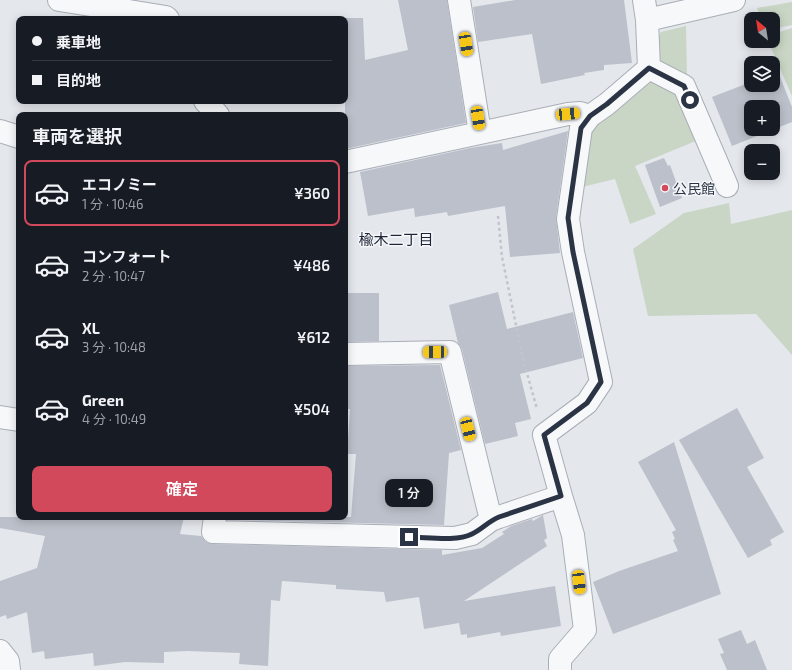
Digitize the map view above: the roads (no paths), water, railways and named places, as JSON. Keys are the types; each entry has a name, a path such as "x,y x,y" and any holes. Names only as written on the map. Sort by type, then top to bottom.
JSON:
{"street":[{"path":"59,0 166,16"},
{"path":"459,0 480,133"},
{"path":"649,68 646,10 734,0"},
{"path":"560,670 560,660 585,630 573,535 544,435 587,403 601,382 573,252 568,218 581,128 590,116 607,104 649,68"},
{"path":"649,68 684,86 727,186"},
{"path":"208,104 215,112"},
{"path":"348,161 568,114 580,113 590,116"},
{"path":"0,131 16,136"},
{"path":"348,354 450,352 491,520"},
{"path":"0,417 16,420"},
{"path":"215,520 213,532 455,538 472,534 491,520 561,496"},
{"path":"0,650 8,661 9,670"}],"place":[{"name":"公民館","path":"665,188"}],"district":[{"name":"楡木二丁目","path":"396,239"}]}
